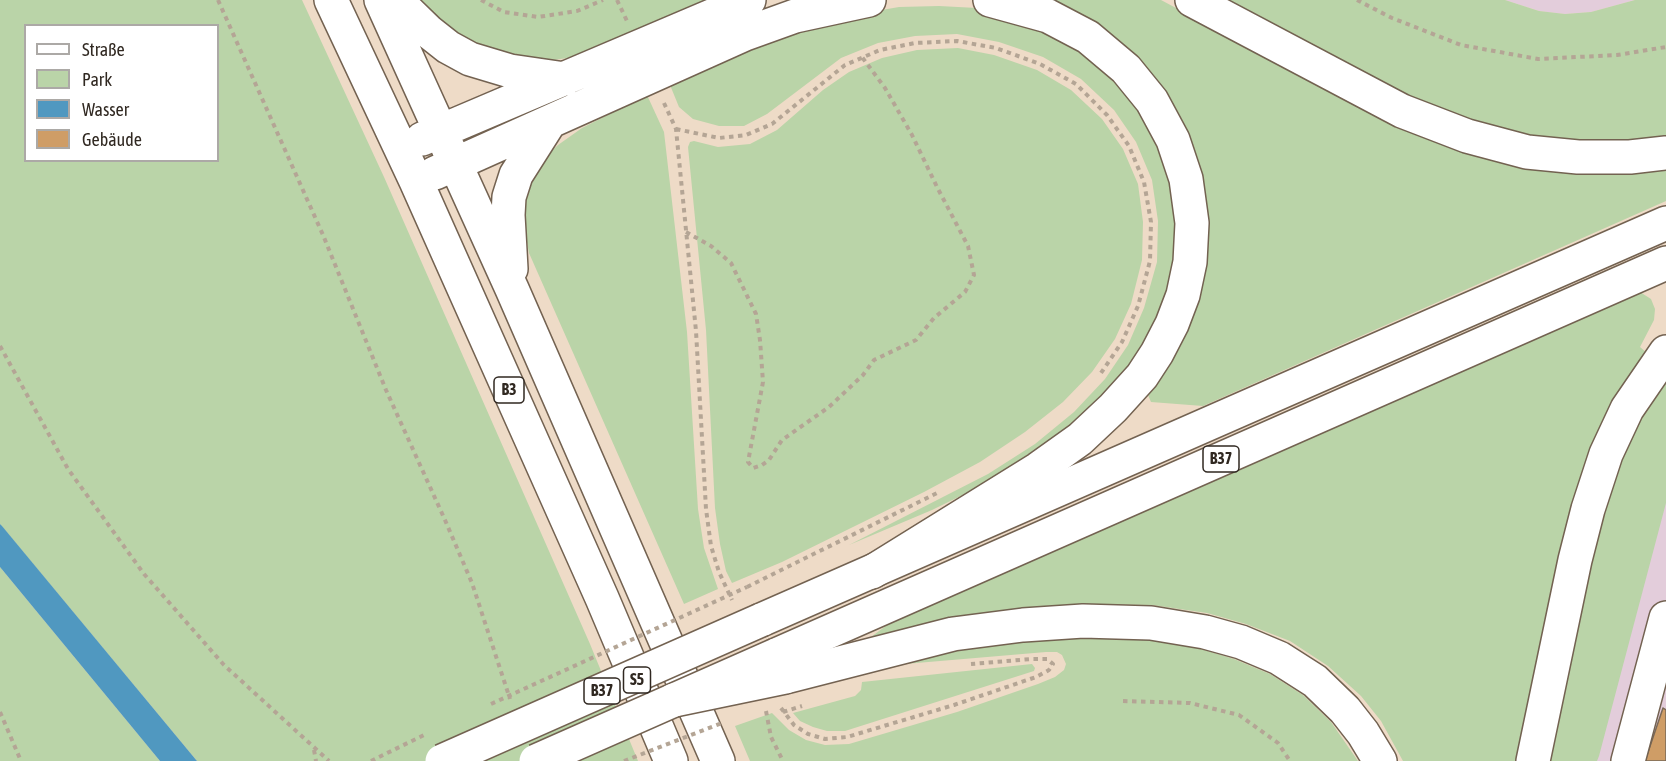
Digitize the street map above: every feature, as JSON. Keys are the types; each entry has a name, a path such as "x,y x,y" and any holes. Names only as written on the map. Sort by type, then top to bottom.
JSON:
{"main road":[{"name":"B3","path":"331,0 401,148 602,598"},
{"name":"B3","path":"381,0 512,289 640,581"},
{"path":"396,0 429,32 448,47 470,59 510,71 565,79"},
{"path":"401,148 749,0"},
{"path":"416,182 745,34 795,16 869,0"},
{"path":"872,572 1038,469 1080,439 1113,408 1142,376 1167,334 1183,295 1190,262 1192,223 1186,179 1173,140 1152,101 1126,69 1088,37 1048,16 990,0"},
{"path":"1192,0 1371,96 1402,111 1467,136 1527,152 1578,157 1630,157 1666,153"},
{"path":"512,289 509,197 516,175 549,123"},
{"name":"B37","path":"436,747 761,620 1666,223"},
{"name":"B37","path":"536,761 674,700 781,684 1666,264"},
{"path":"1533,761 1575,560 1602,465 1627,409 1666,352"},
{"name":"S5","path":"640,581 718,761"},
{"name":"S5","path":"602,598 671,761"},
{"path":"1628,761 1666,618"},
{"path":"781,684 953,634 1023,625 1083,621 1151,623 1205,632 1241,642 1279,658 1315,681 1345,710 1363,733 1380,761"}],"path":[{"path":"218,0 323,235 386,390 472,583 512,705"},
{"path":"481,0 504,12 538,17 577,11 603,0"},
{"path":"617,0 631,30"},
{"path":"1357,0 1392,18 1461,45 1538,59 1617,55 1666,47"},
{"path":"676,129 719,138 746,135 772,124 845,65 879,50 915,43 957,41 996,48 1040,64 1076,84 1107,115 1129,146 1144,182 1151,222 1150,261 1138,306 1122,342 1099,376"},
{"path":"686,232 711,246 731,263 756,314 763,382 748,462 753,468 769,459 782,440 830,407 863,375 874,360 916,340 934,318 965,292 974,275 968,246 912,135 885,88 862,57"},
{"path":"659,93 676,129 696,331 706,509 711,546 732,602"},
{"path":"0,346 68,470 144,574 224,666 329,761"},
{"path":"480,708 747,587 946,488"},
{"path":"781,684 783,712 794,725 808,734 825,739 847,737 954,705 1036,677 1049,670 1053,664 1047,659 1032,659 963,665"},
{"path":"762,709 781,684"},
{"path":"1123,701 1190,703 1239,716 1278,743 1290,761"},
{"path":"0,712 21,761"},
{"path":"624,761 730,720"},
{"path":"371,761 436,747"},
{"path":"314,749 315,761"}],"shaded area":[{"path":"1505,0 1635,0 1591,12 1565,14 1539,11"},
{"path":"1666,458 1666,761 1582,761"}],"green space":[{"path":"0,0 302,0 384,177 590,644 638,761 197,761 0,524"},
{"path":"420,0 710,0 582,56 553,60 515,57 475,44 457,34 431,14"},
{"path":"1045,0 1161,0 1345,98 1666,166 1666,201 1203,406 1151,402 1148,395 1180,347 1194,310 1200,176"},
{"path":"1220,0 1505,0 1539,11 1565,14 1591,12 1635,0 1666,0 1666,140 1627,145 1529,141 1408,101"},
{"path":"899,7 977,8 1010,16 1081,48 1141,108 1160,145 1173,183 1177,224 1175,260 1166,299 1131,368 1073,428 983,485 932,510 849,545 988,474 1035,444 1074,412 1105,379 1128,345 1144,308 1157,262 1158,221 1152,180 1136,142 1114,110 1081,79 1043,57 999,42 957,34 915,36 878,43 841,58 767,114 744,126 719,126 693,119 679,107 670,85 751,47 847,16"},
{"path":"958,48 994,55 1037,70 1071,90 1102,119 1123,149 1138,184 1143,222 1142,260 1131,304 1115,339 1092,372 1063,402 1025,432 980,462 924,492 782,562 732,583 726,571 715,508 706,330 688,147 690,142 718,147 750,144 777,130 823,90 849,72 882,58 917,50"},
{"path":"647,95 664,132 687,332 698,509 704,548 718,589 684,604 529,253 522,216 528,181 539,163 558,145 582,128"},
{"path":"1640,292 1651,299 1655,309 1654,320 1640,347 1647,353 1520,761 1403,761 1381,721 1361,696 1328,666 1290,641 1246,624 1207,613 1152,605 1082,604 1021,610 871,637 887,625"},
{"path":"1666,373 1666,503 1599,756 1597,761 1546,761 1592,542 1630,433"},
{"path":"0,567 160,761 0,761"},
{"path":"1083,637 1148,639 1201,649 1234,659 1270,674 1303,695 1331,722 1358,761 750,761 735,726 772,713 789,730 806,740 825,745 849,744 957,712 1038,684 1055,677 1064,670 1066,664 1062,655 1057,652 1046,652 893,665 957,646"},
{"path":"1032,664 1034,671 845,731 827,731 813,727 800,721 793,713 855,696 861,690 862,682"}],"water":[{"path":"0,524 197,761 160,761 0,567"}],"building":[{"path":"1663,708 1666,710 1666,761 1645,761"}]}
